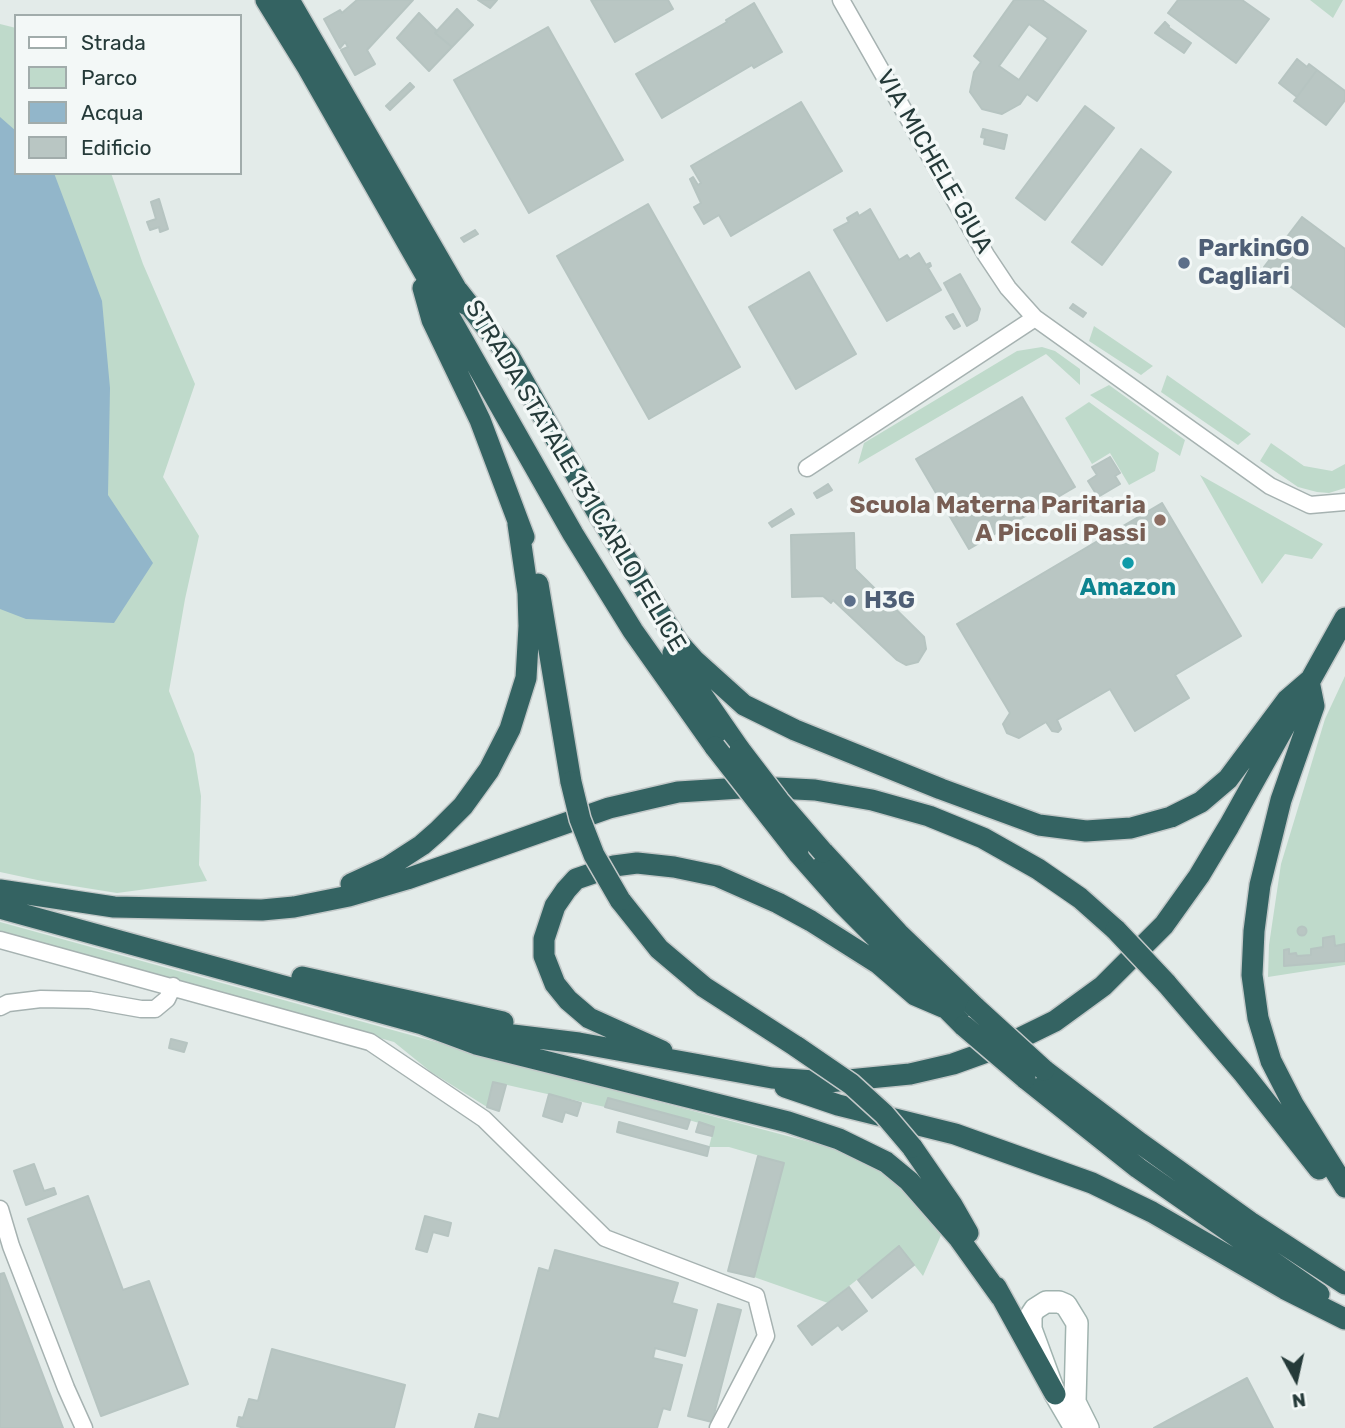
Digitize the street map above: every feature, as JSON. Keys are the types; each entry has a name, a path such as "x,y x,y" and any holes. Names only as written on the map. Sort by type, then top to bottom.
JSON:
{"highway":[{"name":"STRADA STATALE 131 CARLO FELICE","path":"266,0 308,68 580,545 632,631 715,747 798,853 843,904 964,1026 1345,1284"},
{"name":"STRADA STATALE 131 CARLO FELICE","path":"289,0 615,568 740,750 779,801 898,933 976,1008 1034,1074 1138,1168 1345,1311"},
{"path":"414,256 432,320 480,420 518,524 531,551 545,619 571,782 586,837 594,855 620,900 659,949 704,987 851,1084 884,1114 912,1147 952,1205 1055,1394"},
{"path":"458,291 509,356 596,510 677,641 744,705 795,730 941,789 1040,825 1086,831 1130,828 1171,817 1200,802 1228,779 1287,700 1309,681"},
{"path":"226,909 256,902 321,894 369,877 422,845 463,806 489,770 510,729 526,678 528,593 518,524"},
{"path":"422,1024 579,1043 772,1078 828,1082 910,1074 953,1064 1006,1045 1055,1021 1103,986 1164,925 1199,876 1229,826 1345,618"},
{"path":"1309,681 1314,706 1281,800 1260,885 1252,975 1258,1018 1271,1061 1293,1104 1345,1187"},
{"path":"0,890 114,907 262,910 294,907 349,896 407,879 609,808 678,793 757,788 815,790 872,800 929,816 983,838 1038,869 1080,898 1116,930 1166,983 1244,1074 1321,1172 1345,1195"},
{"path":"685,1062 589,1018 568,1000 555,984 544,956 544,939 555,906 576,879 614,866 636,863 718,876 811,920 879,964 915,995 943,1007"},
{"path":"0,897 276,971 500,1021 579,1043"},
{"path":"0,908 422,1024 476,1044 788,1122 839,1139 886,1162 909,1181 958,1237 1002,1297"},
{"path":"744,1073 838,1105 955,1134 1092,1183 1152,1212 1285,1289 1345,1319"}],"main road":[{"path":"1075,1428 1055,1394 1030,1322 1031,1315 1040,1305 1053,1301 1066,1305 1077,1324 1075,1402 1087,1428"}],"street":[{"name":"VIA MICHELE GIUA","path":"841,0 986,255 1008,288 1035,318 1270,486 1310,505 1345,502"},
{"path":"807,468 1035,318"},
{"path":"0,940 370,1041 484,1119 605,1238 756,1296 766,1336 718,1428"},
{"path":"0,1007 8,1003 41,999 90,1000 155,1009 167,999 173,986"},
{"path":"0,1209 11,1246 84,1428"}],"green space":[{"path":"1310,0 1343,0 1333,18"},
{"path":"0,24 14,28 14,175 112,175 143,264 195,384 163,477 199,536 169,691 194,754 201,796 199,865 207,881 117,893 0,872"},
{"path":"1094,326 1153,366 1141,375 1089,341"},
{"path":"1042,347 1055,351 1080,369 1080,385 1046,354 858,464 864,443 1017,351"},
{"path":"1167,375 1251,434 1238,445 1161,392"},
{"path":"1109,385 1185,440 1180,456 1090,395"},
{"path":"1089,402 1159,453 1155,471 1129,485 1110,453 1092,464 1065,418"},
{"path":"1271,443 1304,466 1332,471 1345,464 1345,488 1329,493 1298,487 1260,461"},
{"path":"1200,475 1323,544 1312,559 1285,554 1262,584"},
{"path":"1345,676 1345,965 1268,977 1269,945 1281,864 1325,719"},
{"path":"0,922 829,1147 858,1157 903,1186 942,1233 923,1276 899,1246 828,1303 754,1277 784,1163 729,1147 709,1147 714,1127 608,1098 605,1107 494,1082 487,1107 431,1072 394,1042 0,932"}],"water":[{"path":"0,117 14,129 14,175 55,175 102,301 110,388 108,495 153,563 114,623 26,619 0,609"}],"building":[{"path":"357,0 413,0 367,50 375,64 355,75 341,50 348,47 345,42 340,48 324,19 340,10 342,13"},
{"path":"478,0 497,0 490,8"},
{"path":"591,0 668,0 673,9 615,42"},
{"path":"1014,0 1042,0 1086,31 1037,101 1027,94 1020,104 1002,114 982,109 970,92 974,72 981,62 974,56","holes":["1029,24 1048,38 1019,80 999,66"]},
{"path":"1178,0 1242,0 1269,19 1236,63 1168,13"},
{"path":"754,3 782,52 754,68 752,65 662,118 636,74 727,22 726,20"},
{"path":"457,9 473,25 452,47 435,33"},
{"path":"419,13 437,31 435,33 452,47 429,71 397,38"},
{"path":"1165,22 1191,43 1184,53 1155,33"},
{"path":"548,27 623,160 529,213 454,80"},
{"path":"1297,59 1307,67 1309,64 1317,70 1297,97 1279,83"},
{"path":"1317,70 1345,91 1345,100 1326,125 1294,101"},
{"path":"410,83 414,87 390,110 386,106"},
{"path":"801,102 842,171 731,236 719,215 704,224 694,207 701,203 690,179 693,177 698,185 701,183 691,166"},
{"path":"1085,106 1114,128 1045,220 1016,198"},
{"path":"983,129 1007,135 1004,149 984,144 985,138 981,137"},
{"path":"1141,149 1171,172 1102,265 1072,242"},
{"path":"159,199 168,229 160,232 159,227 150,230 147,222 156,219 151,202"},
{"path":"648,204 740,367 649,419 557,256"},
{"path":"870,209 899,260 907,255 910,259 919,253 926,265 930,263 928,268 941,290 887,321 834,230 849,222 847,218 857,212 859,216"},
{"path":"1302,217 1345,249 1345,327 1264,267"},
{"path":"475,230 478,234 464,242 461,238"},
{"path":"809,272 856,354 796,389 749,307"},
{"path":"960,274 980,309 977,320 967,326 944,283"},
{"path":"1073,304 1086,313 1083,317 1070,308"},
{"path":"953,314 960,326 954,329 946,317"},
{"path":"1022,397 1075,487 969,549 916,459"},
{"path":"1110,457 1120,473 1115,476 1120,484 1098,497 1088,481 1097,475 1092,467"},
{"path":"828,484 832,490 817,498 814,493"},
{"name":"Amazon","path":"1162,503 1241,636 1175,675 1189,698 1135,731 1110,689 1057,720 1061,729 1058,732 1052,731 1046,722 1019,738 1007,733 1003,724 1010,713 957,624"},
{"path":"791,509 794,514 772,527 769,523"},
{"path":"854,533 855,569 924,637 926,649 918,662 906,665 897,660 833,600 831,603 823,596 792,597 791,535"},
{"path":"1302,926 1307,931 1302,936 1297,931"},
{"path":"1334,936 1335,946 1345,944 1345,961 1284,966 1284,950 1289,949 1289,954 1296,953 1297,956 1311,955 1311,949 1323,947 1323,938"},
{"path":"171,1039 187,1043 184,1052 169,1048"},
{"path":"493,1082 506,1085 499,1111 487,1107"},
{"path":"549,1094 581,1103 577,1116 565,1112 562,1122 543,1116"},
{"path":"608,1098 690,1120 687,1129 605,1107"},
{"path":"619,1122 709,1147 707,1156 617,1132"},
{"path":"699,1122 714,1127 712,1136 696,1132"},
{"path":"758,1156 784,1163 754,1277 728,1271"},
{"path":"34,1164 44,1191 54,1188 56,1194 26,1205 14,1171"},
{"path":"88,1196 123,1290 149,1281 188,1384 101,1416 28,1219"},
{"path":"425,1216 451,1223 448,1236 433,1232 427,1252 416,1249"},
{"path":"899,1246 914,1265 872,1298 858,1280"},
{"path":"555,1250 678,1283 672,1303 697,1310 685,1356 655,1348 653,1358 682,1365 670,1410 663,1408 657,1428 475,1428 479,1414 499,1419 539,1268 549,1271"},
{"path":"4,1273 63,1428 0,1428 0,1274"},
{"path":"849,1287 867,1311 842,1330 838,1325 812,1345 798,1326"},
{"path":"718,1304 741,1310 712,1422 688,1416"},
{"path":"272,1349 405,1385 394,1428 237,1426 239,1417 243,1418 249,1399 258,1401"},
{"path":"1247,1378 1273,1428 1154,1428"}],"place":[{"name":"ParkinGO Cagliari","path":"1184,263"},
{"name":"Scuola Materna Paritaria A Piccoli Passi","path":"1160,520"},
{"name":"Amazon","path":"1128,563"},
{"name":"H3G","path":"850,601"}]}
